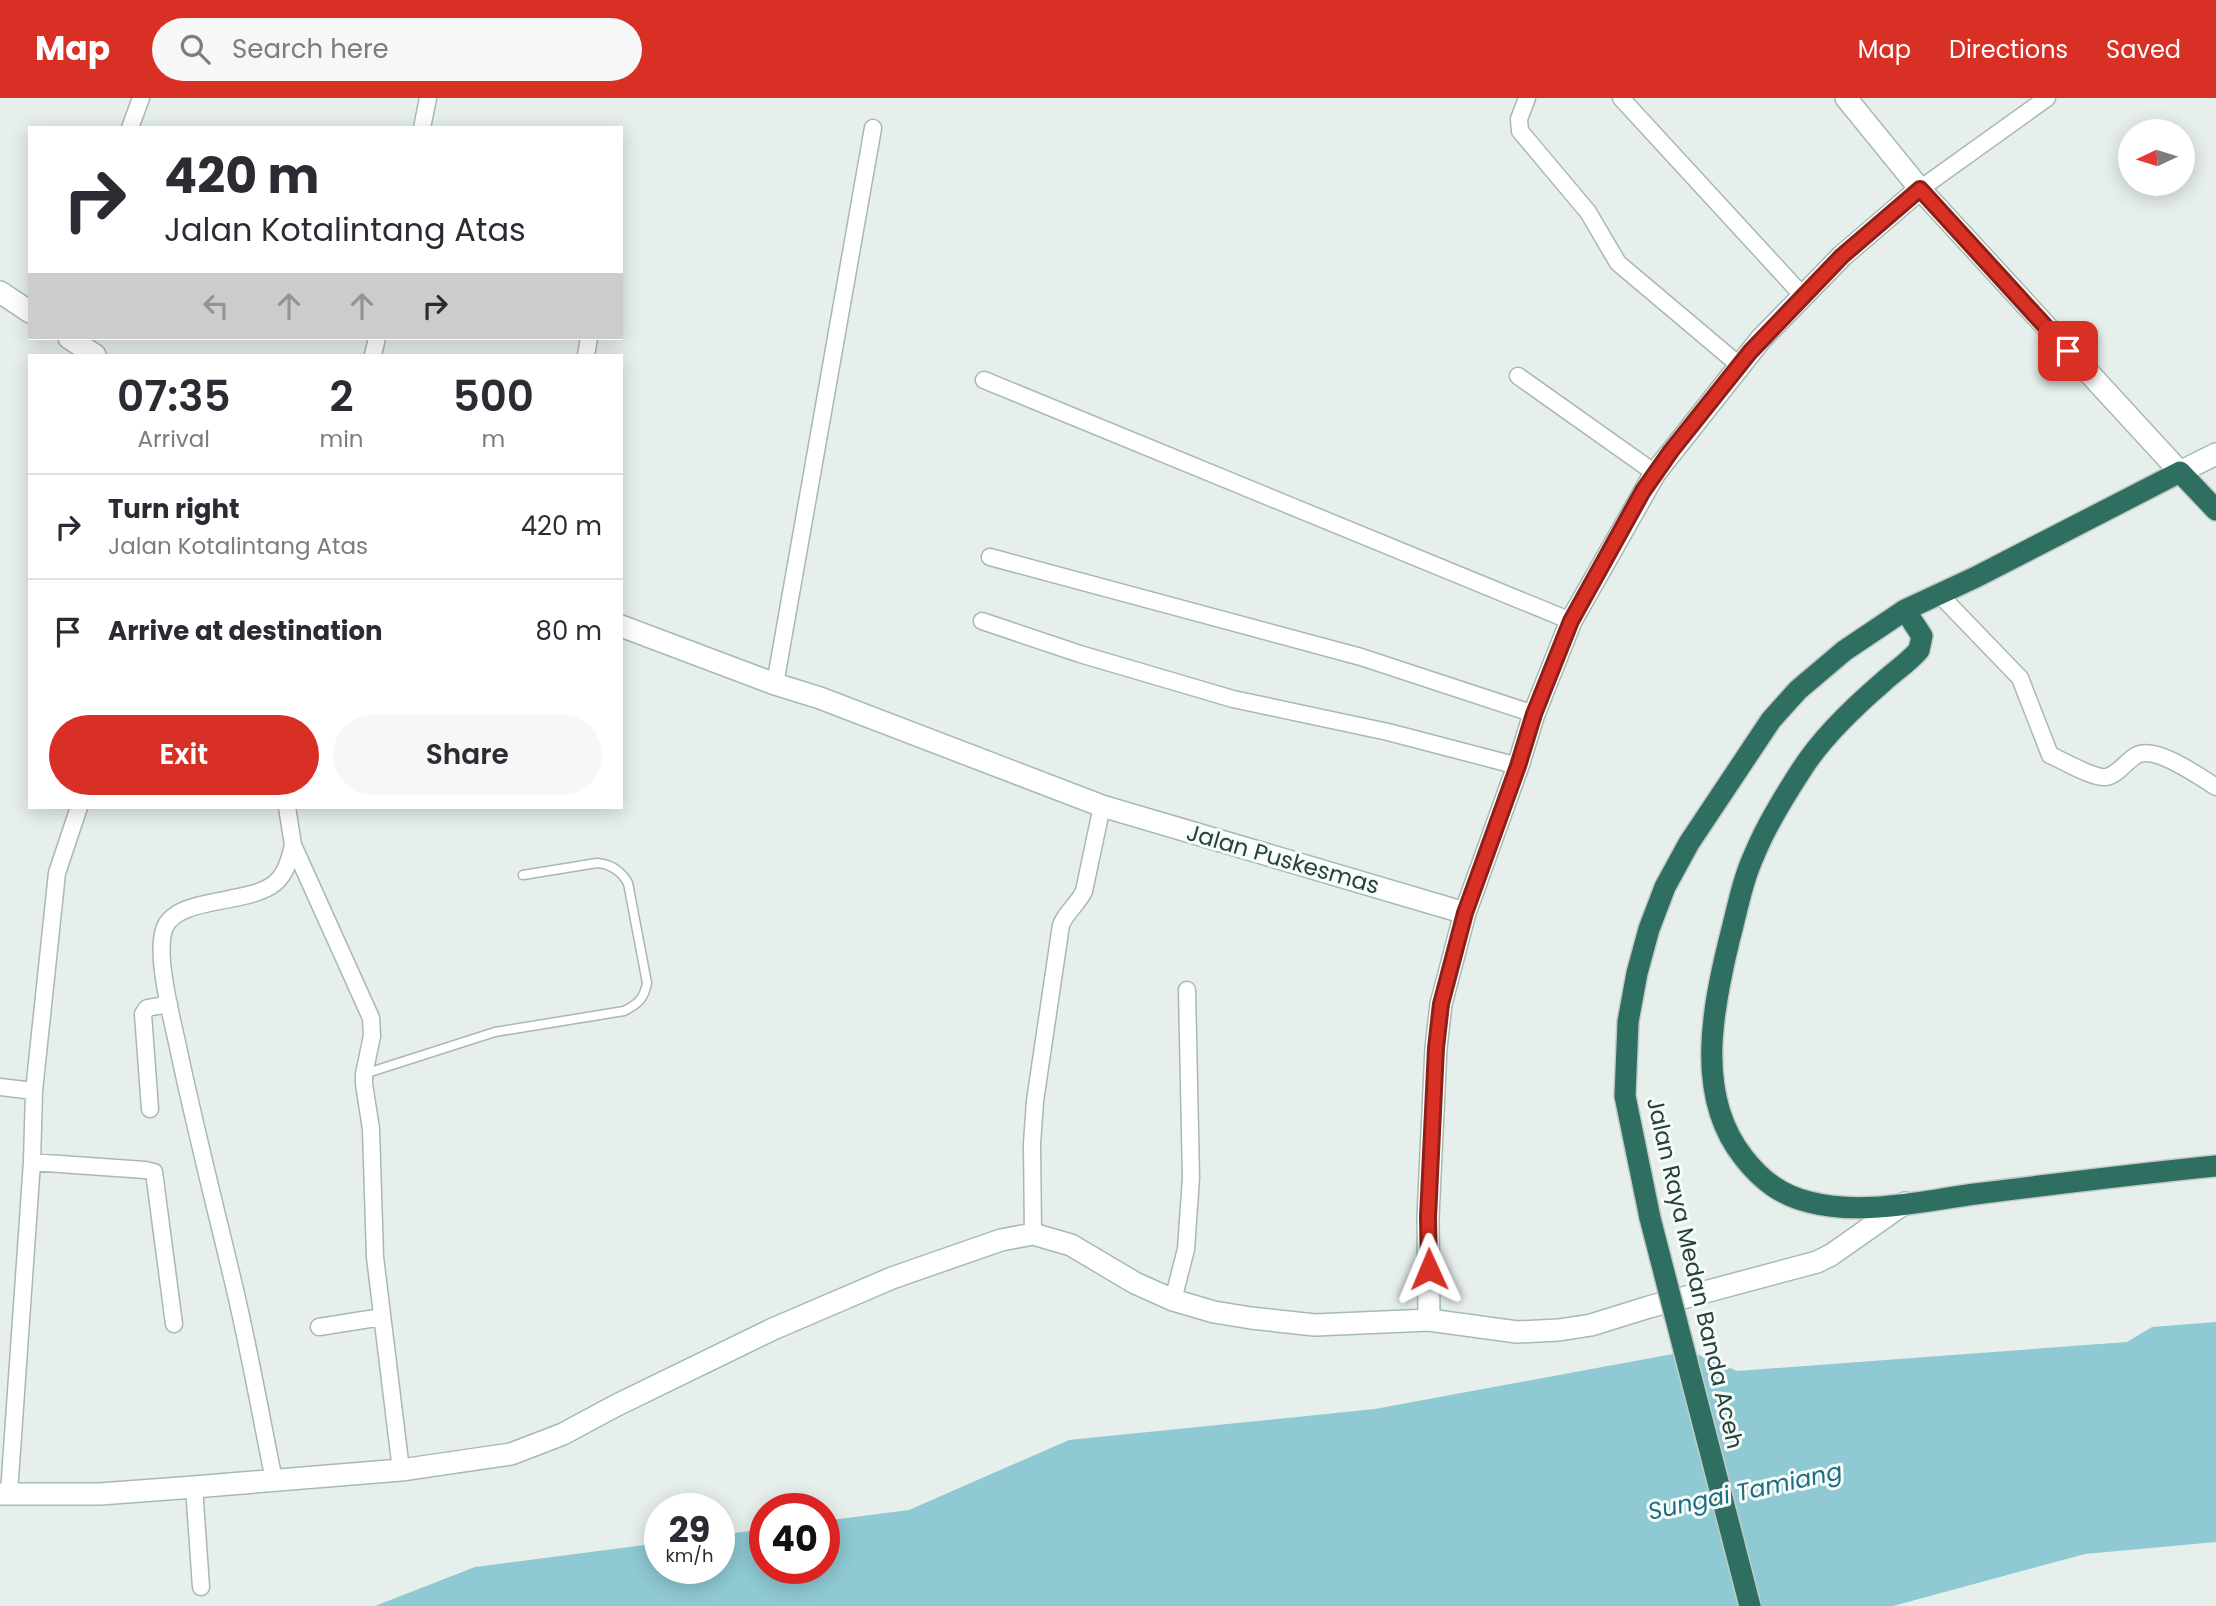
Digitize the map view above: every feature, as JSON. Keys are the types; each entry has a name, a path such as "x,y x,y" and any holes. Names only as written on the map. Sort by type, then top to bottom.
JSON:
{"highway":[{"path":"2179,472 2216,510"},
{"name":"Jalan Raya Medan Banda Aceh","path":"1750,1606 1650,1218 1625,1096 1628,1021 1649,929 1665,887 1689,843 1771,720 1798,690 1844,651 1905,610 2179,472"},
{"path":"1905,610 1922,636 1919,650 1837,726 1804,766 1755,852 1743,885 1721,977 1713,1034 1717,1110 1731,1142 1757,1175 1773,1188 1811,1203 1846,1208 2216,1166"}],"street":[{"path":"131,126 141,98"},
{"path":"422,126 428,98"},
{"path":"1527,98 1519,119 1520,131 1588,212 1618,263 1739,365"},
{"path":"1621,98 1803,296"},
{"path":"1846,98 1920,189 2179,472 2216,454"},
{"path":"1429,1321 1428,1217 1436,1048 1441,1004 1465,913 1534,714 1571,621 1655,473 1761,339 1842,256 1920,189 2047,98"},
{"path":"775,684 873,128"},
{"path":"0,292 28,311"},
{"path":"72,340 93,354"},
{"path":"1518,376 1655,473"},
{"path":"985,380 1571,621"},
{"path":"990,557 1361,657 1534,714"},
{"path":"1939,594 2020,678 2050,755 2101,777 2110,776 2137,755 2151,753 2172,761 2216,787"},
{"path":"982,621 1080,654 1233,699 1388,732 1518,766"},
{"name":"Jalan Puskesmas","path":"623,627 775,684 820,698 1102,806 1465,913"},
{"path":"1033,1234 1032,1144 1035,1101 1061,925 1063,918 1080,900 1084,891 1102,806"},
{"path":"78,809 57,873 34,1091 32,1162 5,1493 100,1494 194,1487 401,1470 511,1454 580,1426 726,1351 832,1303 975,1248 1033,1234 1070,1245 1135,1283 1193,1307 1251,1318 1315,1325 1429,1321 1517,1332 1559,1330 1599,1323 1817,1262 1905,1203"},
{"path":"287,809 293,845 371,1018 372,1036 364,1074 371,1129 375,1257 401,1470"},
{"path":"274,1480 231,1275 169,1004 160,946 165,926 174,915 189,908 257,892 275,883 290,860 293,845"},
{"path":"1173,1300 1186,1249 1191,1178 1187,990"},
{"path":"150,1109 143,1014 147,1008 169,1004"},
{"path":"0,1087 34,1091"},
{"path":"32,1162 154,1172 174,1324"},
{"path":"319,1327 382,1317"},
{"path":"194,1487 201,1587"}],"lane":[{"path":"364,1074 495,1032 624,1011 638,1004 645,995 647,983 628,883 623,875 606,864 597,863 523,875"}],"water":[{"name":"Sungai Tamiang","path":"2216,1322 2216,1542 2085,1554 1893,1606 375,1606 475,1567 644,1545 644,1584 735,1584 735,1533 749,1531 749,1584 840,1584 840,1519 909,1510 1069,1440 1375,1409 1689,1351 1737,1371 2127,1342 2152,1327"}],"route":[{"path":"1429,1269 1428,1217 1436,1048 1441,1004 1465,913 1534,714 1571,621 1643,491 1671,451 1761,339 1842,256 1920,189 2068,351"}]}
